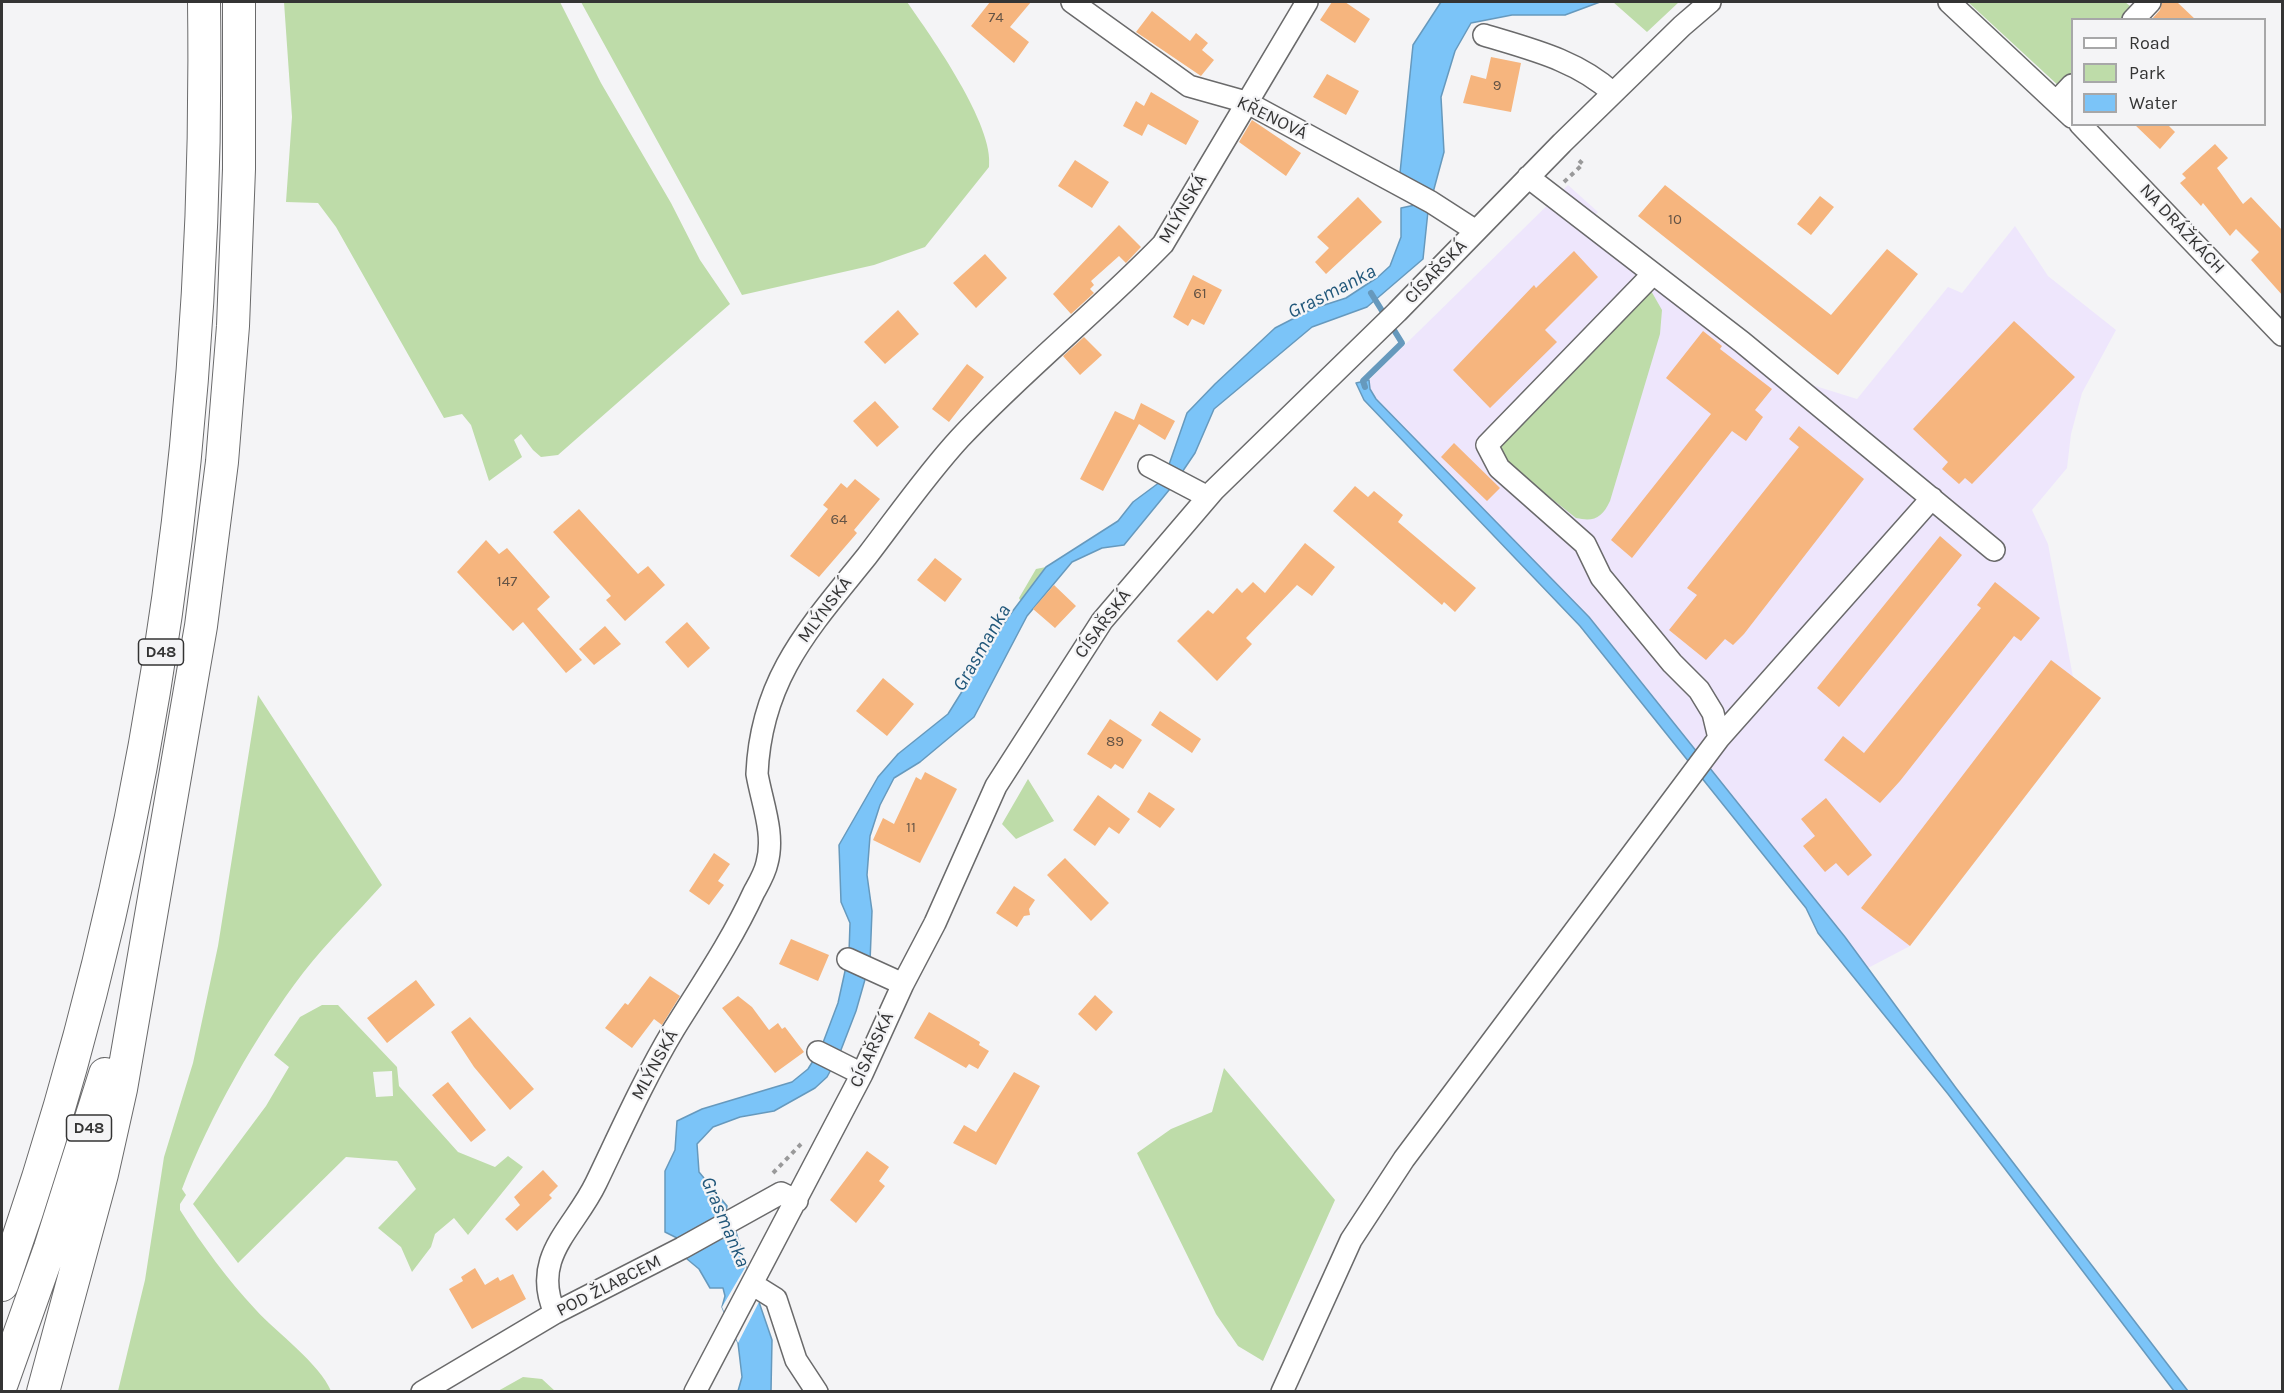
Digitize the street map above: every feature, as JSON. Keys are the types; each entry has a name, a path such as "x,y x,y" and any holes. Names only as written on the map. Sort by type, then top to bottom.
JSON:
{"highway":[{"name":"D48","path":"2,1285 78,1044 126,848 166,621 186,459 197,324 204,168 204,2"},
{"name":"D48","path":"2,1383 50,1248 98,1098 158,867 201,626 223,452 237,245 239,2"},
{"path":"43,1392 102,1174 121,1089 158,867"}],"street":[{"name":"KŘENOVÁ","path":"1072,2 1189,86 1246,102 1423,198 1476,231"},
{"name":"MLÝNSKÁ","path":"555,1313 547,1296 546,1284 549,1263 557,1244 595,1186 624,1120 673,1032 722,954 767,864 771,840 757,774 757,763 765,718 776,683 803,636 958,440 1023,374 1131,277 1163,244 1307,2"},
{"name":"CÍSAŘSKÁ","path":"695,1392 862,1074 903,984 935,923 998,782 1031,735 1096,629 1208,497 1390,318 1562,143 1710,2"},
{"path":"1948,2 2071,115"},
{"path":"2135,18 2150,2"},
{"path":"1484,35 1556,58 1596,77 1613,93"},
{"path":"2057,101 2071,87"},
{"name":"NA DRÁŽKÁCH","path":"2082,126 2283,335"},
{"path":"1528,177 1742,342 1994,550"},
{"path":"1653,274 1487,445 1499,468 1585,544 1601,577 1672,663 1699,690 1713,712 1719,738"},
{"path":"1164,474 1208,497"},
{"path":"1282,1392 1351,1240 1398,1168 1719,738 1932,498"},
{"path":"848,959 903,984"},
{"path":"827,1056 862,1074"},
{"name":"POD ŽLABCEM","path":"422,1392 555,1313 682,1248 781,1193 797,1201"},
{"path":"752,1284 776,1299 796,1360 817,1392"}],"path":[{"path":"1549,193 1582,164 1562,143"}],"shaded area":[{"path":"1568,185 1598,212 1595,215 1809,384 1857,399 1948,287 1962,293 2015,226 2048,276 2116,330 2082,393 2071,434 2067,468 2032,510 2048,544 2073,677 2101,698 1910,946 1868,968 1589,617 1376,399 1370,389 1369,380"}],"green space":[{"path":"284,2 560,2 601,83 671,203 700,260 730,304 558,455 541,457 521,434 514,440 522,457 489,481 471,425 462,414 444,418 336,227 318,203 286,202 292,117"},
{"path":"581,2 907,2 945,58 972,106 988,150 989,167 925,247 874,265 742,295"},
{"path":"1613,2 1679,2 1647,32"},
{"path":"1968,2 2125,2 2134,9 2125,18 2071,18 2071,76 2061,88"},
{"path":"1650,289 1662,310 1660,334 1610,501 1604,511 1593,519 1576,518 1506,463 1499,451 1504,436"},
{"path":"1046,567 1021,602 1019,598 1036,569"},
{"path":"258,695 382,885 303,973 268,1022 235,1077 206,1134 182,1189 186,1195 180,1204 180,1210 235,1287 318,1370 331,1391 118,1391 145,1280 164,1157 193,1063 218,946"},
{"path":"1028,779 1054,821 1016,839 1002,824"},
{"path":"322,1005 338,1005 397,1067 399,1086 458,1152 495,1167 508,1156 523,1167 468,1235 454,1218 435,1234 431,1247 412,1272 401,1247 378,1228 416,1189 397,1161 346,1157 238,1263 193,1204 266,1106 289,1067 274,1055 300,1017","holes":["392,1071 393,1096 376,1097 373,1072"]},
{"path":"1224,1068 1335,1200 1263,1361 1238,1346 1216,1314 1137,1153 1171,1129 1212,1112"},
{"path":"523,1377 542,1379 555,1391 498,1391"}],"water":[{"name":"Grasmanka","path":"1441,2 1600,2 1565,15 1512,15 1471,23 1455,51 1441,97 1444,152 1428,211 1423,259 1367,307 1312,327 1214,409 1195,453 1174,484 1124,545 1102,548 1072,562 1027,616 974,717 920,762 894,778 880,805 870,836 867,875 872,911 870,962 856,1011 839,1055 827,1077 815,1088 774,1111 740,1117 713,1127 697,1144 699,1172 727,1206 726,1211 736,1232 756,1300 759,1302 772,1340 771,1391 738,1391 742,1377 738,1343 722,1307 725,1296 723,1288 710,1288 699,1269 687,1259 677,1238 665,1232 665,1171 675,1150 677,1121 702,1109 792,1082 808,1069 821,1048 838,1003 849,953 850,923 841,902 839,845 878,777 898,754 948,714 1009,616 1046,567 1118,521 1133,502 1164,479 1187,413 1275,328 1312,309 1346,298 1378,277 1390,266 1401,237 1401,208 1415,205 1414,183 1400,173 1413,45"},
{"path":"1369,380 1370,389 1376,399 1589,617 1845,937 1956,1088 2188,1391 2174,1391 1948,1094 1818,933 1806,908 1580,626 1364,400 1356,383"}],"pier":[{"path":"746,1266 756,1300 759,1302 738,1343 722,1307"}],"building":[{"path":"990,2 1031,2 1010,27 1029,42 1014,63 971,26"},
{"path":"1332,2 1345,2 1370,19 1355,43 1320,20"},
{"path":"2162,2 2177,2 2194,18 2153,18 2160,10"},
{"path":"1152,11 1190,41 1196,33 1208,43 1202,50 1214,60 1201,76 1136,32"},
{"path":"1491,57 1521,63 1511,112 1463,103 1471,75 1486,79"},
{"path":"1327,74 1359,91 1346,115 1313,97"},
{"path":"1151,92 1199,121 1186,145 1148,124 1142,136 1123,126 1136,101 1144,106"},
{"path":"1252,120 1301,153 1286,176 1239,142"},
{"path":"2136,126 2169,126 2175,132 2160,149"},
{"path":"2215,144 2228,158 2217,168 2243,204 2251,197 2283,231 2283,296 2251,260 2259,252 2236,229 2230,236 2203,203 2201,206 2180,183 2186,178 2182,174"},
{"path":"1075,160 1109,182 1092,208 1058,186"},
{"path":"1665,185 1831,315 1887,249 1918,274 1838,375 1638,216"},
{"path":"1820,196 1834,207 1811,235 1797,224"},
{"path":"1358,197 1382,222 1326,274 1315,262 1329,248 1317,237"},
{"path":"1119,225 1141,247 1126,263 1119,256 1091,281 1094,285 1090,289 1094,293 1071,314 1053,294"},
{"path":"1574,251 1598,277 1545,330 1557,342 1490,408 1453,370 1534,285 1536,288"},
{"path":"985,254 1007,278 976,308 953,283"},
{"path":"1193,275 1222,290 1204,325 1192,319 1188,326 1173,317"},
{"path":"898,310 919,334 885,364 864,342"},
{"path":"2014,321 2075,377 1972,484 1965,478 1959,484 1942,469 1948,462 1913,429"},
{"path":"1703,331 1722,346 1720,349 1772,389 1755,410 1763,417 1746,441 1732,431 1632,558 1611,540 1711,414 1666,378"},
{"path":"1084,337 1102,355 1080,375 1063,356"},
{"path":"967,364 984,377 949,422 932,409"},
{"path":"875,401 899,427 877,447 853,421"},
{"path":"1141,403 1175,421 1165,440 1139,424 1103,491 1080,479 1115,411 1134,420"},
{"path":"1799,426 1864,479 1744,634 1733,645 1725,639 1706,660 1669,630 1697,595 1687,588 1799,447 1789,439"},
{"path":"1454,443 1500,488 1487,501 1441,457"},
{"path":"855,479 880,499 854,530 857,533 819,577 790,556 828,509 823,505 841,483 847,488"},
{"path":"1355,486 1368,497 1374,491 1403,515 1398,522 1476,588 1455,612 1444,602 1442,605 1333,511"},
{"path":"579,509 638,574 648,566 665,585 625,621 606,600 611,596 553,532"},
{"path":"1940,536 1962,555 1839,707 1817,688"},
{"path":"486,540 499,554 507,548 550,597 537,609 582,660 566,673 523,622 513,631 457,572"},
{"path":"1305,543 1335,567 1312,596 1297,585 1246,638 1252,644 1217,681 1177,641 1208,610 1213,614 1237,588 1242,593 1253,582 1265,593"},
{"path":"935,558 962,579 945,602 917,580"},
{"path":"1995,582 2040,618 2021,641 2014,636 1900,781 1880,803 1824,760 1843,736 1864,753 1981,608 1977,605"},
{"path":"1054,585 1076,606 1055,628 1033,609"},
{"path":"687,622 710,648 688,668 665,642"},
{"path":"605,626 621,644 594,665 579,649"},
{"path":"2051,660 2101,698 1910,946 1861,908"},
{"path":"883,678 914,704 887,736 856,711"},
{"path":"1160,711 1201,739 1192,753 1151,725"},
{"path":"1110,719 1142,740 1123,769 1115,764 1111,769 1087,754"},
{"path":"925,772 957,789 920,863 873,840 883,818 894,824 916,777 921,780"},
{"path":"1149,792 1175,809 1160,828 1137,812"},
{"path":"1098,795 1130,819 1119,834 1109,827 1095,846 1073,830"},
{"path":"1826,798 1872,855 1848,876 1836,863 1825,872 1803,846 1815,836 1801,819"},
{"path":"714,853 730,864 718,881 724,885 709,905 689,891"},
{"path":"1065,858 1109,903 1091,921 1047,875"},
{"path":"1014,886 1035,900 1029,909 1030,915 1024,916 1017,927 996,913"},
{"path":"791,939 829,955 818,981 779,964"},
{"path":"650,976 680,996 662,1025 654,1019 632,1048 605,1028 625,1003 628,1005"},
{"path":"416,980 435,1005 387,1043 367,1018"},
{"path":"1095,995 1113,1012 1096,1031 1078,1014"},
{"path":"738,996 752,1007 769,1030 778,1023 782,1029 785,1027 804,1052 775,1073 722,1008"},
{"path":"929,1012 980,1042 979,1045 989,1051 978,1069 969,1064 966,1068 914,1038"},
{"path":"470,1017 534,1089 510,1110 474,1067 451,1032"},
{"path":"1014,1072 1040,1086 996,1165 953,1143 964,1125 976,1132"},
{"path":"448,1082 486,1130 471,1142 432,1095"},
{"path":"867,1151 889,1167 879,1181 885,1186 856,1223 830,1200"},
{"path":"543,1170 558,1186 549,1195 552,1198 517,1231 505,1219 520,1205 514,1197"},
{"path":"475,1268 485,1285 498,1277 500,1281 513,1274 526,1299 472,1329 449,1289 463,1281 461,1277"}],"waterway":[{"name":"Grasmanka","path":"1365,387 1363,381 1402,343 1371,293"}]}
